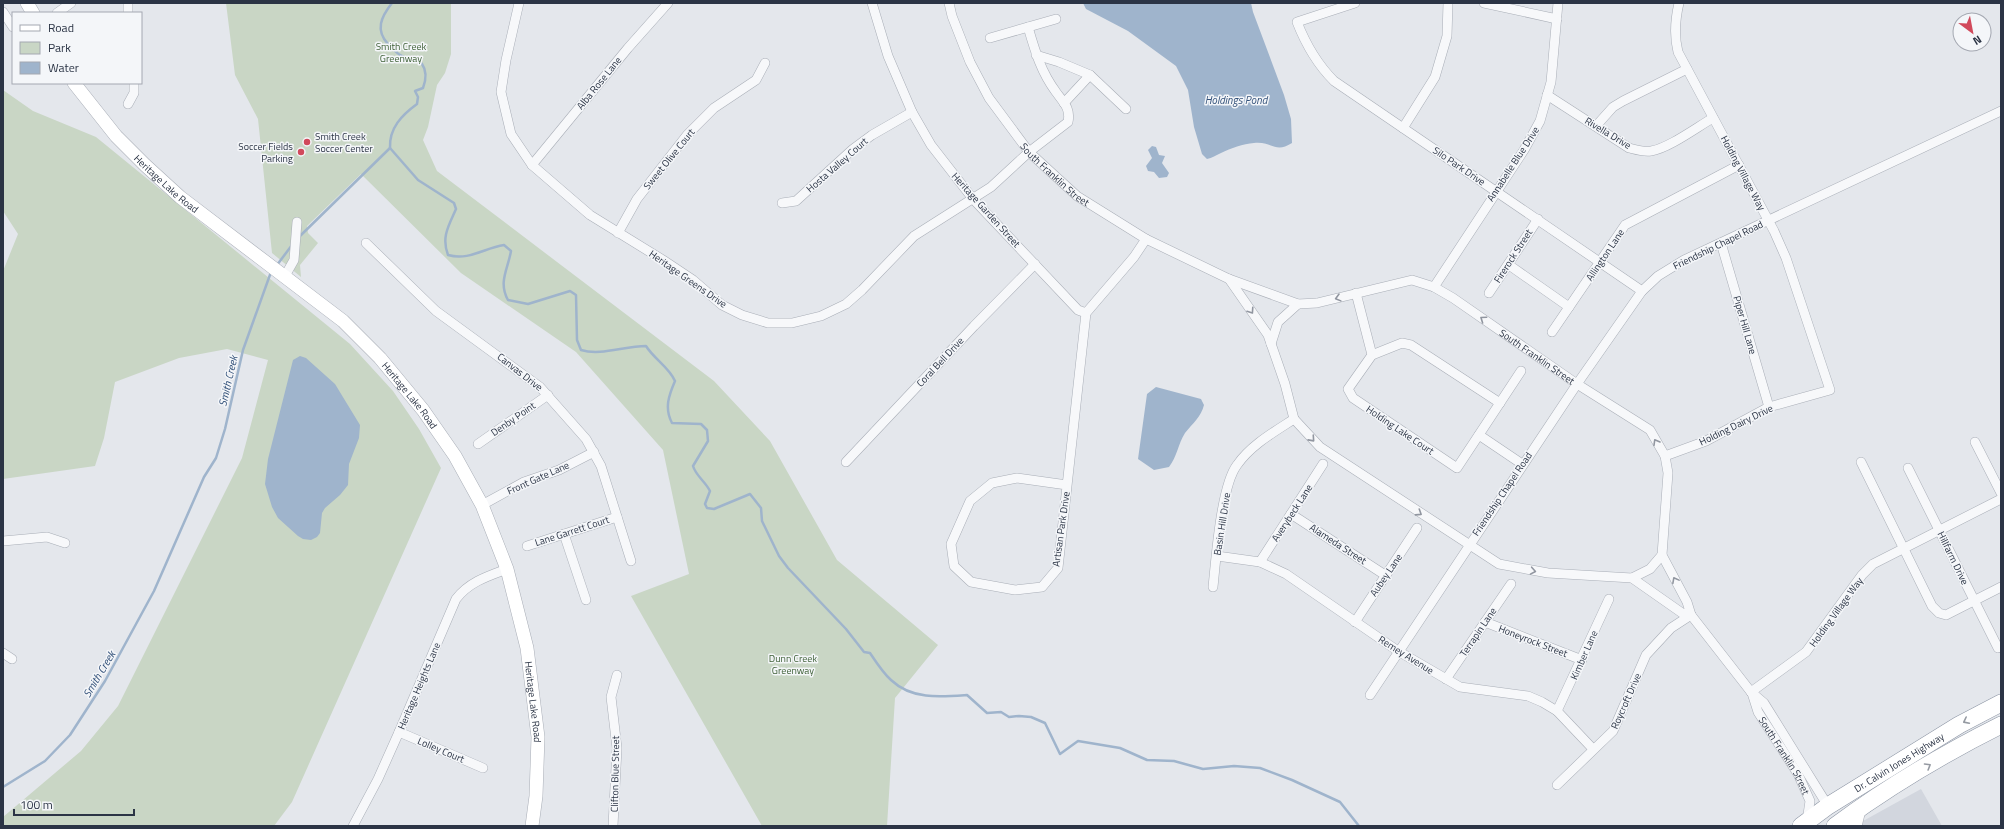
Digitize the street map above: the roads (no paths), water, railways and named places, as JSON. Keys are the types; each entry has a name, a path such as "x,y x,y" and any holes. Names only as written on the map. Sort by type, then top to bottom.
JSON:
{"highway":[{"name":"Dr. Calvin Jones Highway","path":"1808,824 1828,806 1959,725 2001,703"},
{"path":"1973,739 1984,727 2001,718"},
{"name":"Dr. Calvin Jones Highway","path":"1842,825 1860,810 1973,739 2001,725"},
{"path":"1842,825 1846,811 1863,796 1904,768 1906,758"}],"main road":[{"path":"27,3 32,12"},
{"name":"Heritage Lake Road","path":"75,84 116,136 180,197 343,321 380,358 440,432 482,504 508,569 527,648 538,737 536,796 532,826"}],"street":[{"path":"58,12 71,3"},
{"name":"Heritage Greens Drive","path":"519,3 506,60 501,92 511,134 532,165 590,214 693,280 722,305 742,315 768,322 792,323 821,316 846,304 862,290 914,236 991,188 1029,152 1068,122 1070,114 1064,103"},
{"name":"Alba Rose Lane","path":"532,165 615,64 668,3"},
{"name":"Heritage Garden Street","path":"872,3 888,56 912,112 932,145 973,199 1078,310 1086,312"},
{"name":"South Franklin Street","path":"949,3 952,16 970,62 989,98 1029,152 1077,196 1146,239 1229,279 1298,304 1317,303 1412,280 1434,287 1454,298 1577,384 1650,430 1665,456 1668,473 1662,555 1687,602 1691,616 1751,692 1764,703 1828,806"},
{"name":"Silo Park Drive","path":"1355,3 1297,22 1310,51 1320,67 1334,81 1642,291"},
{"path":"1403,128 1435,77 1447,36 1448,3"},
{"path":"1484,3 1557,18"},
{"name":"Annabelle Blue Drive","path":"1434,287 1540,121 1551,82 1558,3"},
{"name":"Holding Village Way","path":"1678,3 1675,39 1678,52 1769,220 1786,258 1830,390"},
{"path":"3,12 12,26"},
{"path":"990,38 1056,19"},
{"path":"1028,27 1044,76 1064,103 1090,75"},
{"path":"1036,55 1059,62 1090,75 1126,109"},
{"name":"Sweet Olive Court","path":"618,233 637,199 687,135 714,108 756,80 765,63"},
{"path":"1596,126 1622,101 1687,69"},
{"path":"128,104 134,93 134,84"},
{"name":"Rivella Drive","path":"1547,95 1629,148 1647,151 1666,145 1714,118"},
{"name":"Friendship Chapel Road","path":"1370,695 1522,464 1642,291 1658,276 1684,260 2001,111"},
{"name":"Hosta Valley Court","path":"782,203 796,201 853,149 872,135 912,112"},
{"name":"Allington Lane","path":"1552,332 1625,225 1739,165"},
{"name":"Firerock Street","path":"1489,293 1509,265 1538,219"},
{"path":"285,276 294,260 298,222"},
{"path":"1086,312 1134,257 1146,239"},
{"name":"Canvas Drive","path":"366,243 436,310 532,379 586,439 601,466 632,561"},
{"name":"Piper Hill Lane","path":"1721,243 1769,407"},
{"name":"Coral Bell Drive","path":"846,462 983,316 1035,264"},
{"path":"1509,265 1569,307"},
{"name":"South Franklin Street","path":"1229,279 1268,335 1285,384 1294,419 1320,447 1468,545 1499,564 1548,573 1632,578 1650,569 1662,555"},
{"path":"1356,293 1372,355 1402,343 1411,345 1500,403"},
{"path":"1271,344 1278,322 1298,304"},
{"name":"Artisan Park Drive","path":"1067,485 1017,478 992,483 970,501 951,544 954,566 971,582 1015,590 1042,587 1058,568 1086,312"},
{"name":"Holding Lake Court","path":"1372,355 1348,389 1353,398 1457,468 1521,371"},
{"name":"Holding Dairy Drive","path":"1665,456 1706,441 1769,407 1830,390"},
{"name":"Denby Point","path":"478,444 548,395"},
{"name":"Basin Hill Drive","path":"1213,588 1226,492 1236,465 1261,440 1294,419"},
{"path":"1479,435 1522,464"},
{"path":"1975,442 2001,493"},
{"name":"Front Gate Lane","path":"482,504 524,482 559,470 594,452"},
{"path":"1861,462 1902,548 1932,606 1939,613 1946,615 2001,587"},
{"name":"Averybeck Lane","path":"1260,562 1324,464"},
{"name":"Hillfarm Drive","path":"1908,468 1998,648"},
{"name":"Holding Village Way","path":"1751,692 1806,652 1862,575 1873,564 1939,529 2001,499"},
{"name":"Alameda Street","path":"1291,514 1385,575"},
{"name":"Lane Garrett Court","path":"527,546 617,517"},
{"name":"Aubey Lane","path":"1355,622 1417,528"},
{"path":"564,534 586,600"},
{"path":"3,541 47,537 65,543"},
{"name":"Remey Avenue","path":"1217,556 1260,562 1286,574 1398,651 1460,687 1528,696 1542,702 1557,711 1593,749"},
{"name":"Heritage Heights Lane","path":"353,826 378,779 456,599 462,592 480,579 508,569"},
{"name":"South Franklin Street","path":"1632,578 1682,613 1691,616"},
{"name":"Terrapin Lane","path":"1446,680 1510,584"},
{"name":"Kimber Lane","path":"1557,711 1609,599"},
{"name":"Roycroft Drive","path":"1557,785 1613,731 1646,655 1671,628 1691,616"},
{"name":"Honeyrock Street","path":"1485,622 1582,660"},
{"path":"3,654 12,659"},
{"name":"Clifton Blue Street","path":"613,826 617,748 611,697 617,675"},
{"name":"South Franklin Street","path":"1751,692 1758,712 1798,774 1810,801 1808,824"},
{"name":"Lolley Court","path":"399,732 483,768"}],"water":[{"name":"Holdings Pond","path":"1083,3 1251,3 1284,95 1291,119 1292,143 1281,147 1260,143 1246,144 1207,159 1202,154 1194,127 1188,90 1176,66 1128,31 1086,9"},
{"path":"1152,146 1156,147 1159,155 1165,156 1162,163 1169,173 1167,177 1159,178 1154,172 1148,171 1146,166 1152,158 1148,150"},
{"path":"300,356 306,358 335,384 360,425 359,438 349,464 348,485 340,495 325,508 322,513 320,533 317,537 311,540 303,539 298,536 278,518 272,507 265,484 268,459 293,360"},
{"path":"1156,387 1201,399 1204,405 1199,416 1185,433 1169,467 1154,470 1138,459 1147,394"}],"waterway":[{"name":"Smith Creek","path":"299,237 390,148 390,141 394,128 402,117 417,104 418,97 415,91 423,88 426,76 424,67 420,62 398,54 388,44 382,34 382,18 392,3"},
{"path":"390,148 418,180 454,203 456,209 447,231 445,242 448,255 470,255 504,245 511,251 504,281 505,293 508,300 528,304 570,291 576,295 577,340 581,350 596,352 646,346 669,371 675,381 668,402 668,412 672,423 701,424 707,430 708,441 693,466 696,473 710,491 705,504 707,508 714,509 750,494 761,508 762,521 779,556 788,568 846,629 864,652 870,653 885,674 899,686 908,691 927,696 967,695 987,713 1001,712 1009,717 1031,717 1045,723 1060,754 1078,741 1120,748 1147,760 1174,761 1203,769 1234,766 1260,768 1292,780 1340,802 1359,826"},
{"name":"Smith Creek","path":"277,265 292,245"},
{"name":"Smith Creek","path":"3,787 45,761 70,735 105,681 154,591 204,477 216,458 225,429 243,350 271,272"}],"place":[{"name":"Smith Creek Soccer Center","path":"307,142"},
{"name":"Soccer Fields Parking","path":"301,152"}],"park label":[{"name":"Smith Creek Greenway","path":"401,52"},
{"name":"Dunn Creek Greenway","path":"793,664"}]}
